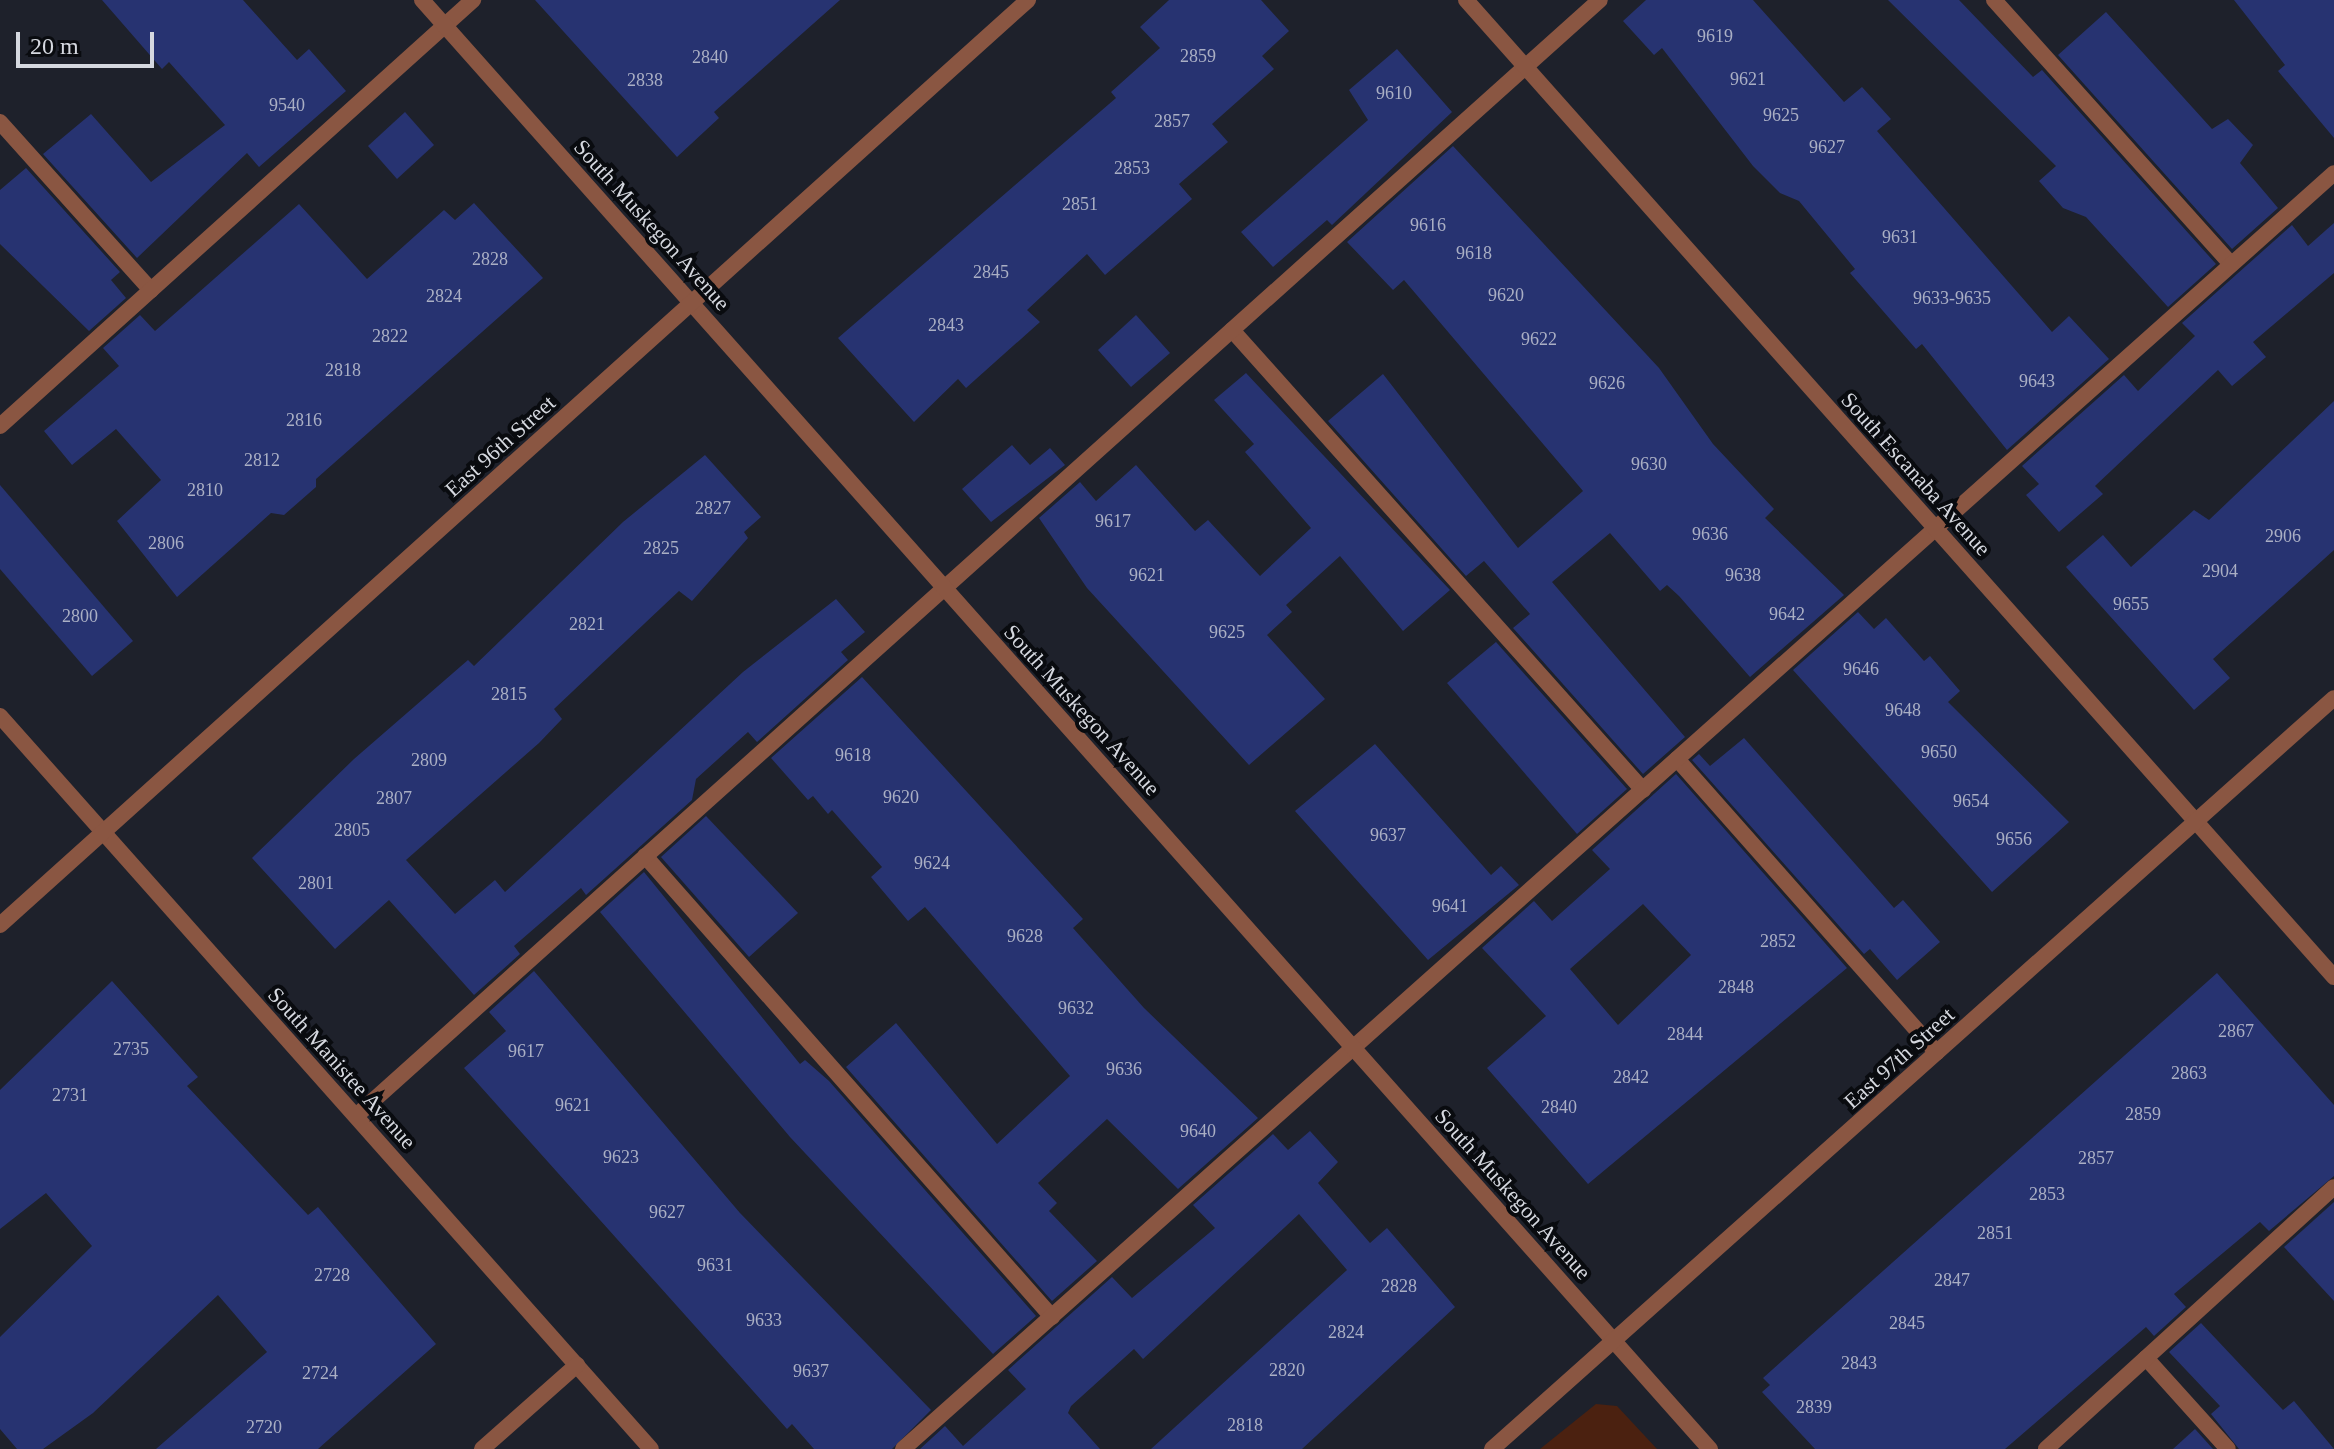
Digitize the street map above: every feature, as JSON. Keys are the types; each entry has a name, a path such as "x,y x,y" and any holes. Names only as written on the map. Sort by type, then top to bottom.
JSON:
{"street":[{"name":"South Muskegon Avenue","path":"422,0 1710,1449"},
{"path":"0,426 473,0"},
{"name":"East 96th Street","path":"0,925 1028,0"},
{"name":"South Escanaba Avenue","path":"1466,0 2334,977"},
{"path":"356,1116 1600,0"},
{"path":"1994,0 2231,264"},
{"path":"0,122 151,290"},
{"path":"903,1449 2334,173"},
{"path":"1232,330 1643,790"},
{"name":"East 97th Street","path":"1492,1449 2334,698"},
{"name":"South Manistee Avenue","path":"0,716 651,1449"},
{"path":"1677,759 1937,1053"},
{"path":"645,856 1052,1317"},
{"path":"2046,1449 2334,1187"},
{"path":"2146,1358 2228,1449"},
{"path":"482,1449 577,1365"}],"shaded area":[{"path":"1596,1404 1617,1406 1657,1449 1540,1449"}],"building":[{"path":"102,0 243,0 297,60 309,49 346,91 259,167 247,153 137,258 43,154 91,114 151,182 225,125 169,62 162,69"},
{"path":"535,0 840,0 714,112 719,118 677,157"},
{"path":"1169,0 1261,0 1289,31 1262,56 1274,69 1212,124 1228,142 1179,184 1192,199 1105,275 1087,254 1027,310 1040,322 966,388 958,379 914,422 838,338 1116,98 1111,92 1160,48 1140,27"},
{"path":"1646,0 1753,0 1844,102 1862,87 1891,119 1877,131 2052,332 2069,316 2109,359 2007,450 1922,344 1916,349 1850,273 1855,269 1799,201 1780,193 1753,166 1662,48 1654,55 1623,21"},
{"path":"1888,0 1959,0 2033,77 2042,70 2216,264 2168,307 2086,217 2063,208 2039,181 2056,166"},
{"path":"2234,0 2334,0 2334,138 2278,71 2285,65"},
{"path":"2106,12 2212,129 2228,119 2253,145 2240,163 2278,208 2232,249 2058,55"},
{"path":"1397,49 1452,112 1332,225 1327,220 1273,267 1241,232 1368,120 1349,90"},
{"path":"405,112 434,145 397,179 368,146"},
{"path":"1453,146 1659,368 1713,444 1774,509 1765,518 1844,595 1750,677 1679,596 1667,585 1660,591 1610,533 1552,582 1685,737 1643,774 1513,628 1530,614 1484,561 1466,576 1328,421 1383,374 1518,548 1583,491 1404,280 1393,290 1347,242"},
{"path":"26,168 120,272 111,280 126,298 89,331 0,244 0,190"},
{"path":"474,203 543,278 316,479 316,487 284,515 271,513 177,597 117,521 161,480 116,429 72,465 44,431 119,366 103,348 140,315 155,331 299,204 367,279 444,210 455,220"},
{"path":"2334,223 2334,273 2253,342 2266,357 2232,386 2218,370 2095,486 2103,494 2059,532 2026,495 2039,484 2022,466 2124,375 2138,391 2195,336 2182,323 2292,225 2308,246"},
{"path":"1136,315 1170,353 1131,387 1098,350"},
{"path":"1246,373 1450,590 1403,631 1340,556 1286,605 1292,612 1267,635 1325,699 1249,765 1087,588 1039,518 1080,482 1096,501 1136,465 1195,531 1208,520 1260,576 1311,528 1245,452 1254,444 1214,400"},
{"path":"2334,401 2334,550 2213,659 2230,678 2194,710 2066,567 2103,535 2131,567 2194,510 2209,520"},
{"path":"1012,445 1030,465 1050,448 1065,465 991,522 962,489"},
{"path":"705,455 761,517 744,532 748,538 692,601 679,591 554,709 562,719 539,743 406,860 455,914 495,880 505,892 743,672 836,599 865,632 841,652 848,660 757,742 748,732 696,779 692,800 586,895 581,888 514,946 520,954 474,995 389,900 335,949 252,858 354,759 468,660 474,666 623,522"},
{"path":"0,485 133,641 92,676 0,569"},
{"path":"1858,612 1874,629 1886,618 1924,661 1930,656 1960,691 1948,702 2069,822 1992,892 1793,670"},
{"path":"1496,642 1627,789 1577,834 1447,683"},
{"path":"862,677 1083,919 1073,928 1144,1008 1258,1118 1178,1189 1107,1119 1038,1183 1057,1203 1049,1211 1097,1261 1052,1301 846,1067 896,1023 997,1144 1070,1076 925,907 908,921 871,877 882,867 832,810 828,814 813,796 808,800 771,758"},
{"path":"1744,738 1894,908 1903,900 1940,942 1897,980 1870,949 1864,954 1692,760 1699,754 1710,766"},
{"path":"1375,744 1491,875 1501,866 1519,885 1428,960 1295,811"},
{"path":"1676,774 1847,968 1588,1184 1487,1068 1546,1016 1482,948 1534,901 1552,921 1610,869 1592,850","holes":["1643,904 1691,955 1618,1025 1570,969"]},
{"path":"706,816 798,913 749,957 661,857"},
{"path":"644,872 800,1064 805,1060 829,1081 1036,1316 993,1354 790,1137 600,912"},
{"path":"534,971 740,1213 931,1410 892,1449 814,1449 792,1424 787,1429 464,1068 506,1031 489,1012"},
{"path":"2217,973 2334,1105 2334,1176 2269,1231 2260,1222 2174,1294 2186,1307 2154,1336 2146,1327 2005,1449 1815,1449 1762,1392 1770,1385 1763,1378"},
{"path":"112,981 198,1077 187,1086 308,1215 318,1207 436,1344 318,1449 156,1449 267,1352 218,1295 93,1413 43,1449 17,1449 0,1429 0,1337 92,1246 46,1193 0,1229 0,1090"},
{"path":"1310,1131 1338,1162 1318,1183 1370,1243 1387,1228 1455,1307 1302,1449 1151,1449 1347,1270 1299,1214 1143,1359 1134,1349 1071,1406 1068,1413 1100,1449 920,1449 945,1426 963,1446 1026,1389 1008,1370 1112,1277 1132,1298 1215,1228 1193,1205 1273,1134 1288,1150"},
{"path":"2334,1202 2334,1301 2284,1247"},
{"path":"2201,1323 2283,1410 2294,1401 2334,1449 2239,1449 2211,1414 2220,1406 2169,1352"},
{"path":"2195,1429 2213,1449 2173,1449"}]}
